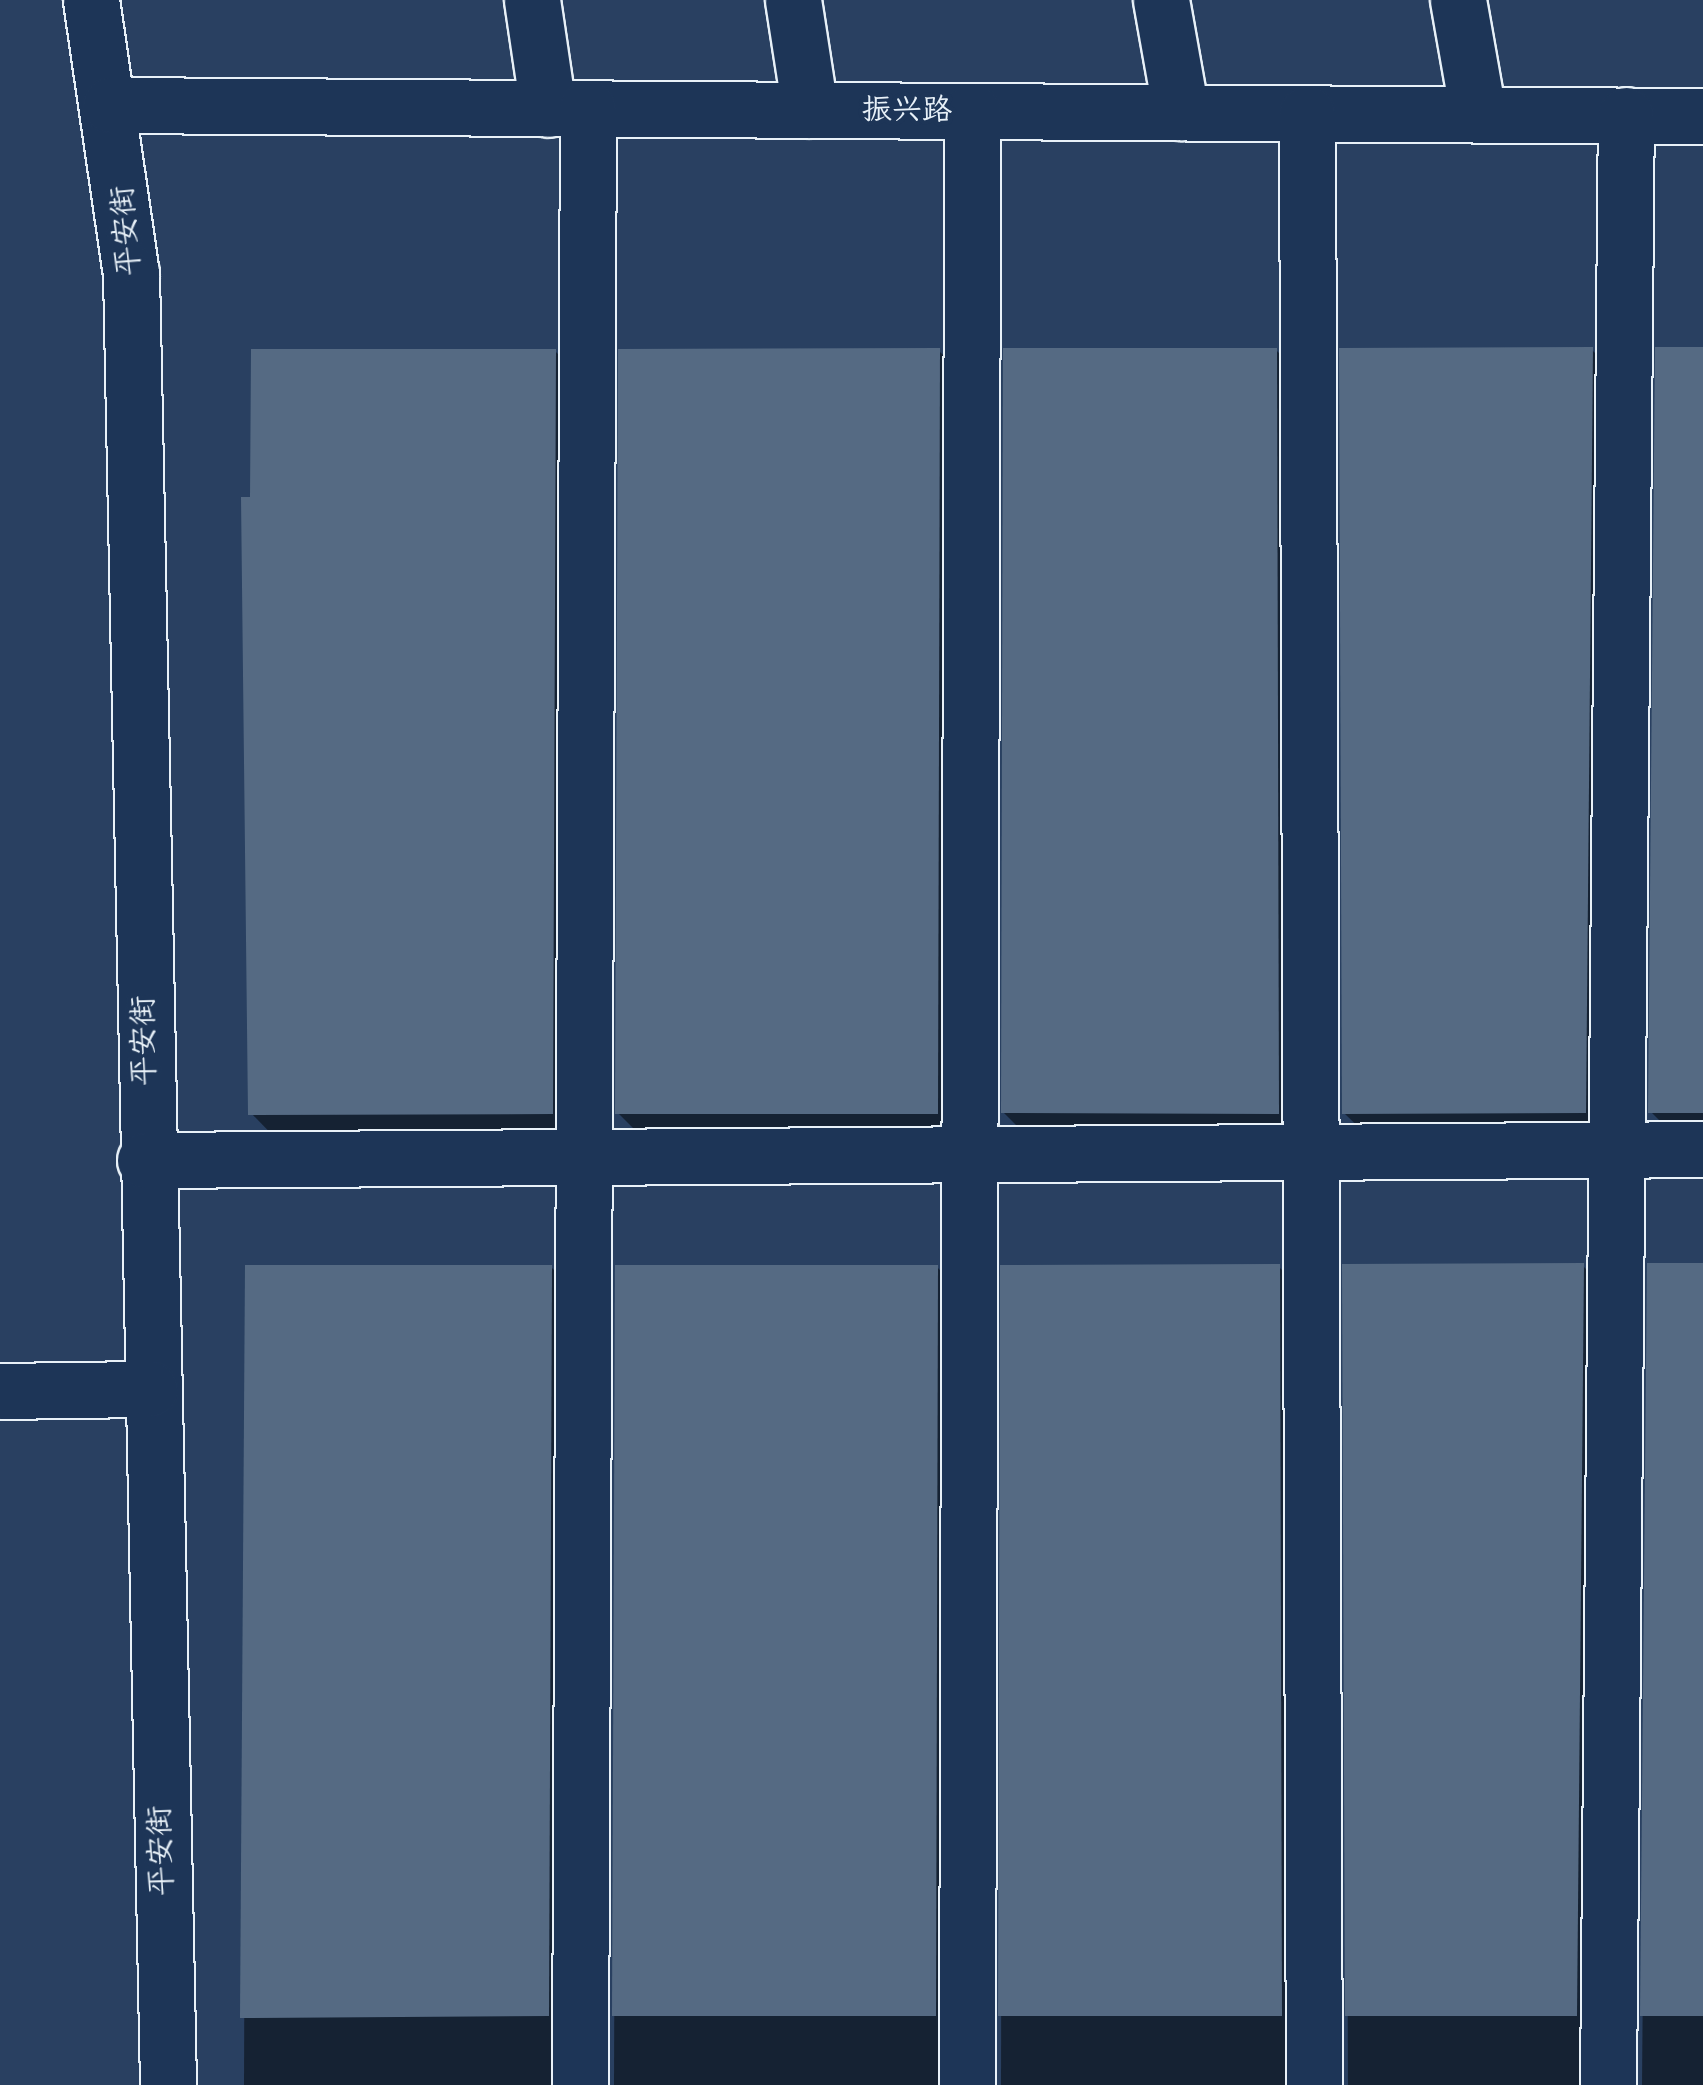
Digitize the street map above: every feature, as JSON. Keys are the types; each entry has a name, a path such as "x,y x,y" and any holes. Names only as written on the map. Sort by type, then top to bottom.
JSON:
{"street":[{"name":"平安街","path":"91,0 110,106 131,273 150,1389 168,2085"},
{"path":"532,0 568,108 583,1157 580,2085"},
{"path":"793,0 810,110"},
{"path":"1161,0 1180,112"},
{"path":"1458,0 1478,114"},
{"name":"振兴路","path":"110,106 1703,116"},
{"path":"967,2085 972,111"},
{"path":"1307,113 1314,2085"},
{"path":"1608,2085 1626,115"},
{"path":"146,1160 1703,1149"},
{"path":"0,1391 150,1389"}],"building":[{"path":"1593,347 1586,1113 1342,1114 1339,348"},
{"path":"1655,347 1703,347 1703,1113 1648,1113"},
{"path":"940,348 938,1114 615,1114 618,349"},
{"path":"1003,348 1277,348 1279,1114 1001,1113"},
{"path":"251,349 556,349 553,1114 248,1115 241,497 250,497"},
{"path":"1584,1263 1577,2016 1345,2016 1342,1264"},
{"path":"1647,1263 1703,1263 1703,2016 1640,2016"},
{"path":"1280,1264 1282,2016 998,2016 1000,1265"},
{"path":"245,1265 552,1265 549,2016 240,2018"},
{"path":"615,1265 938,1265 936,2016 612,2016"}]}
